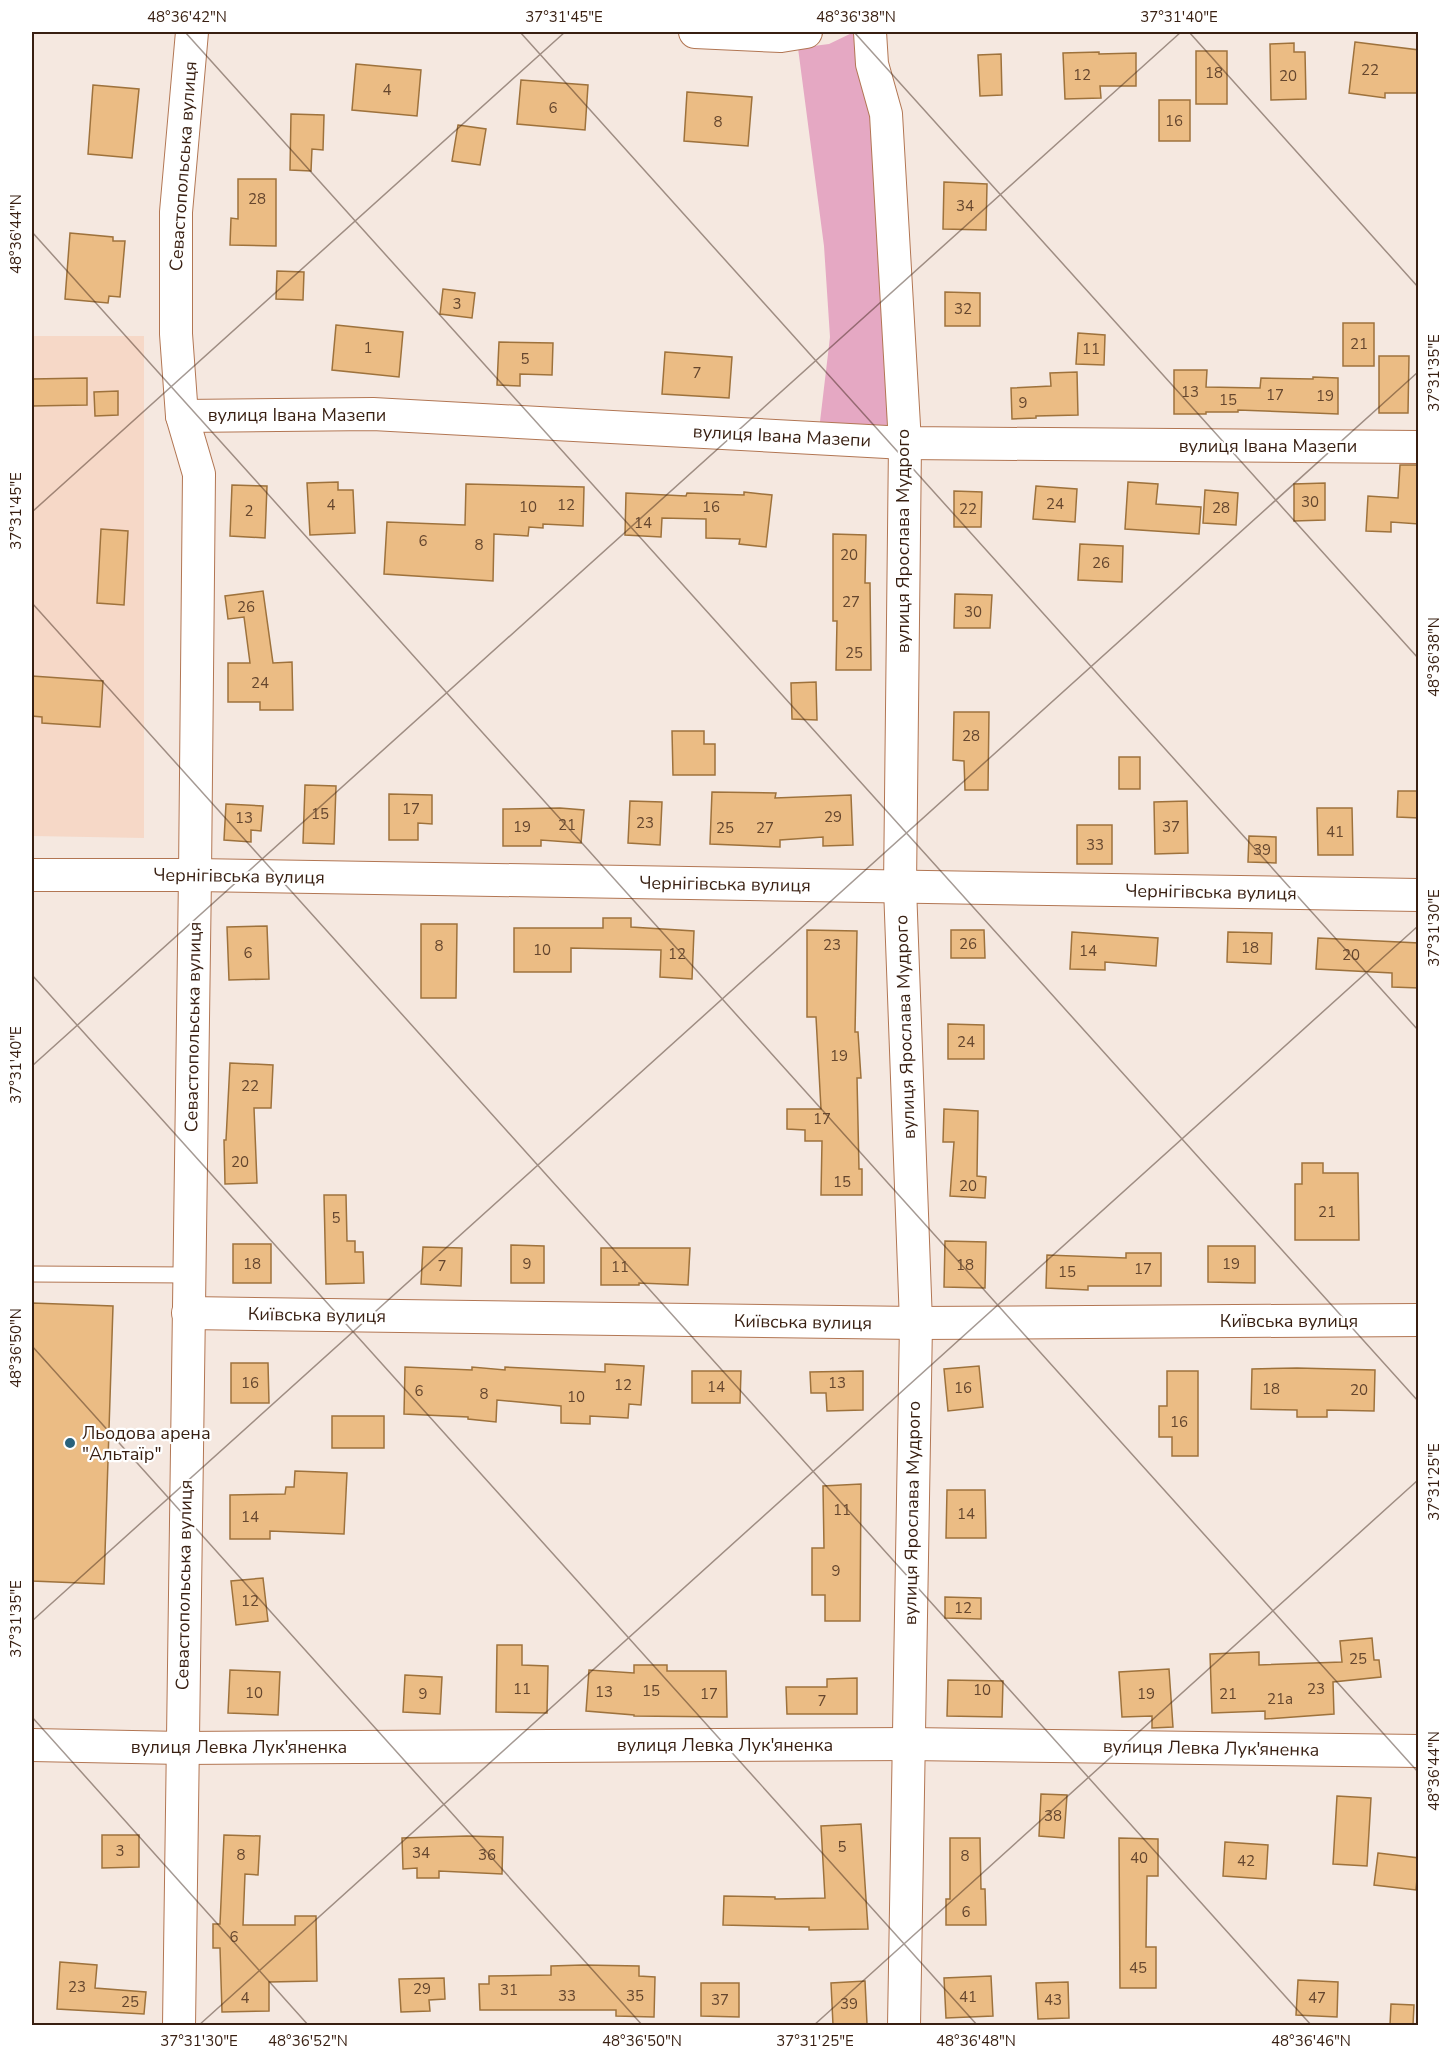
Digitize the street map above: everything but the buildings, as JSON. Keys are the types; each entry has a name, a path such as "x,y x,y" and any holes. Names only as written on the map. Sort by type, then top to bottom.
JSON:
{"street":[{"name":"Севастопольська вулиця","path":"179,2025 199,474 183,416 176,334 176,212 192,32"},
{"path":"695,32 781,36 806,32"},
{"name":"вулиця Ярослава Мудрого","path":"870,32 872,64 886,114 905,443 900,887 915,1323 904,2025"},
{"name":"вулиця Івана Мазепи","path":"183,416 373,414 905,443 1419,447"},
{"name":"Чернігівська вулиця","path":"32,875 195,875 1419,895"},
{"name":"Київська вулиця","path":"188,1313 915,1323 1419,1320"},
{"name":"вулиця Левка Лук'яненка","path":"32,1745 182,1748 909,1744 1419,1751"}],"lane":[{"path":"32,1274 189,1275"}],"shaded area":[{"path":"858,32 877,116 896,435 819,430 830,337 824,246 798,48 829,44"},
{"path":"32,336 144,336 144,838 32,836 32,716 42,717 42,723 100,727 103,681 32,676 32,406 87,405 87,378 32,379","holes":["118,391 118,415 95,415 94,392","101,530 128,531 124,605 97,603"]}],"place":[{"name":"Льодова арена \"Альтаїр\"","path":"70,1443"}]}
